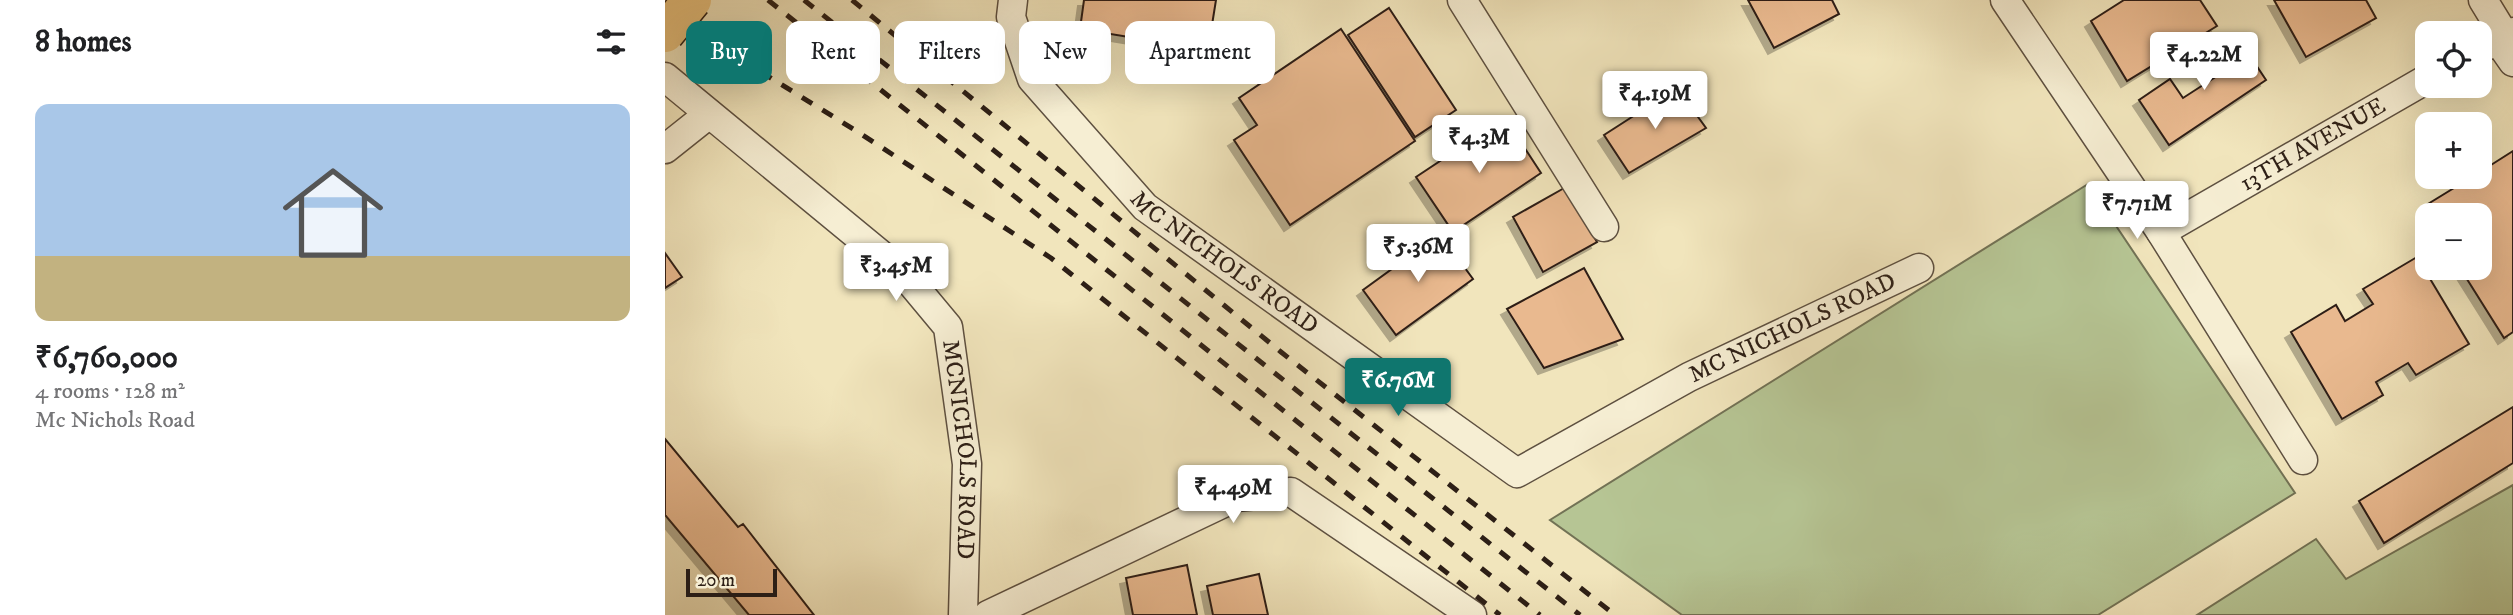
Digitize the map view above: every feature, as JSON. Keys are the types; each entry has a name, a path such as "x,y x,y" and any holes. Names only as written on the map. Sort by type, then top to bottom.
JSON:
{"main road":[{"path":"665,33 692,0"}],"street":[{"name":"MC NICHOLS ROAD","path":"1013,0 1011,17 1032,79 1145,207 1517,473 1689,377 1919,268"},
{"path":"1462,0 1604,227"},
{"path":"2005,0 2161,232 2303,460"},
{"path":"2483,0 2502,44"},
{"name":"MCNICHOLS ROAD","path":"665,77 903,273 948,327 967,464 963,615"},
{"name":"13TH AVENUE","path":"2161,232 2415,86"},
{"path":"665,149 709,114"},
{"path":"988,615 1236,496 1291,492 1470,614"}],"green space":[{"path":"2088,184 2295,493 2098,615 1682,615 1550,520"},
{"path":"2513,485 2513,615 2197,615 2316,539 2346,579"}],"building":[{"path":"1084,0 1216,0 1213,21 1125,21 1125,36 1111,34 1111,21 1081,21"},
{"path":"1748,0 1832,0 1839,14 1774,48"},
{"path":"2124,0 2200,0 2217,26 2127,81 2091,21"},
{"path":"2274,0 2366,0 2376,18 2306,57"},
{"path":"1389,8 1456,110 1415,137 1348,35"},
{"path":"1341,29 1415,141 1290,225 1234,140 1257,125 1239,98 1260,84 1275,84 1275,74"},
{"path":"2236,35 2266,80 2169,145 2139,100 2170,79 2183,98 2217,76 2204,57"},
{"path":"1677,88 1706,128 1629,173 1604,135"},
{"path":"1505,118 1541,173 1453,232 1416,177"},
{"path":"2513,151 2513,332 2504,338 2468,280 2492,280 2492,203 2430,203 2452,189 2492,189 2492,164"},
{"path":"1566,187 1597,242 1543,272 1513,217"},
{"path":"1440,234 1473,279 1396,335 1363,290"},
{"path":"665,253 682,277 665,288"},
{"path":"2415,258 2415,280 2431,280 2469,344 2416,375 2408,363 2376,382 2383,395 2342,419 2291,332 2336,305 2345,321 2373,304 2363,289"},
{"path":"1584,268 1623,339 1544,368 1507,309"},
{"path":"2513,407 2513,463 2384,543 2359,501"},
{"path":"665,439 738,527 743,524 814,615 749,615 665,515"},
{"path":"1187,565 1197,615 1133,615 1126,578"},
{"path":"1259,574 1268,615 1213,615 1207,586"}],"railway":[{"path":"768,0 1540,615"},
{"path":"804,0 1580,615"},
{"path":"852,0 1281,352 1615,615"},
{"path":"772,79 1051,258 1500,615"}]}
